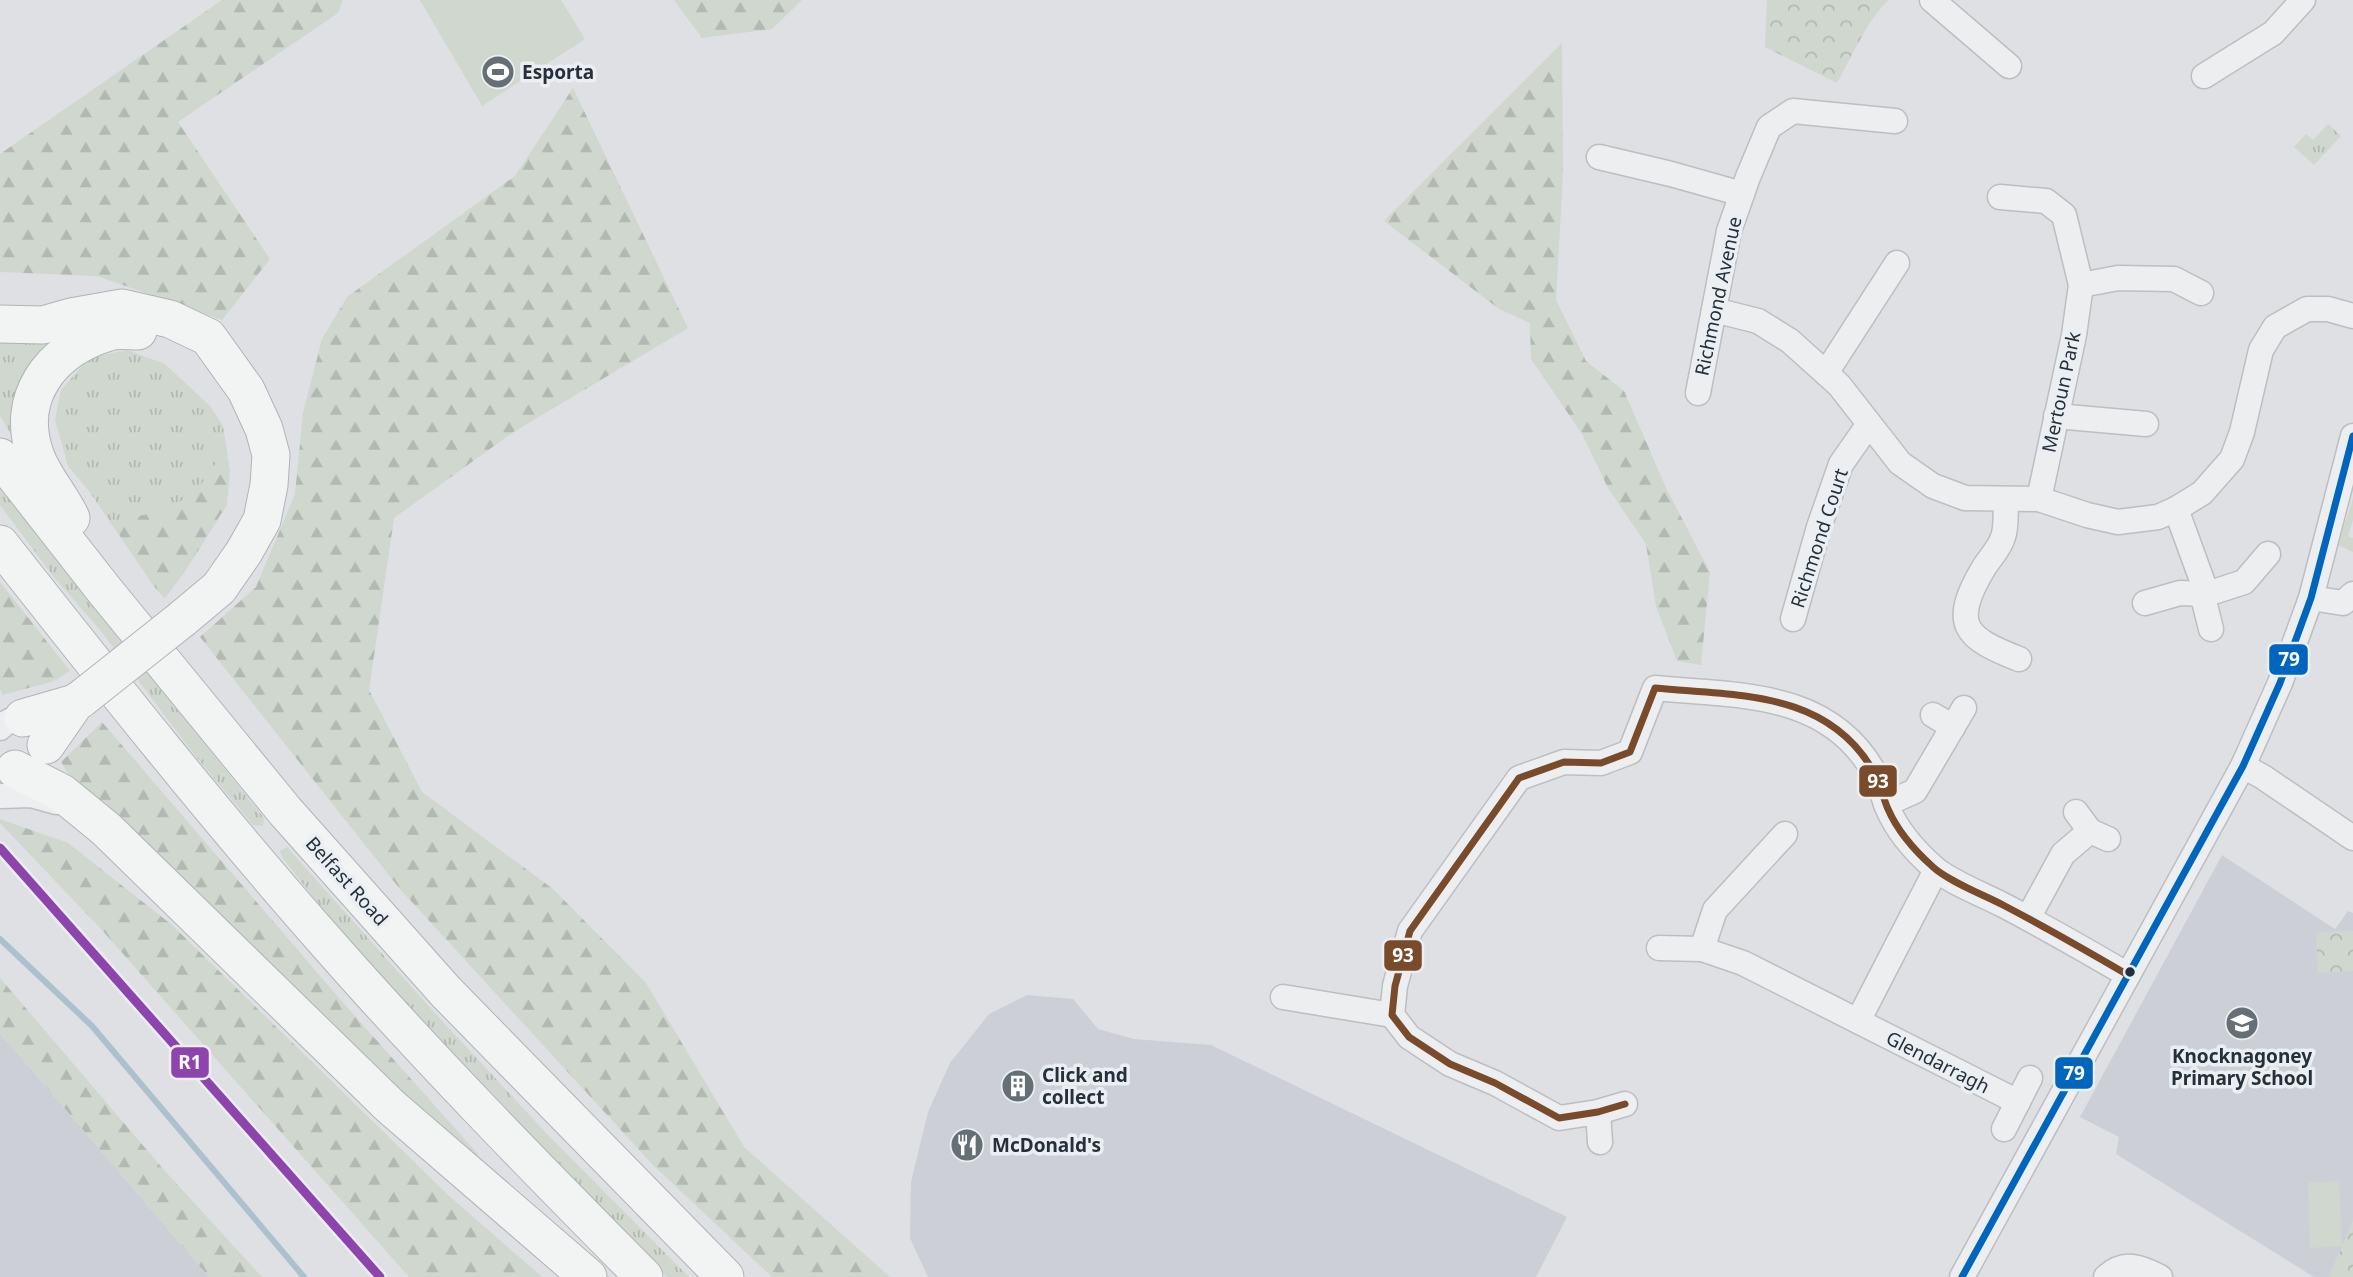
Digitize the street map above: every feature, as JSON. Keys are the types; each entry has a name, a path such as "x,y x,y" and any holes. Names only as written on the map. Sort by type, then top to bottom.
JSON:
{"highway":[{"path":"0,324 43,325 71,317 122,309 170,319 208,337 246,390 264,429 271,455 262,520 219,588 78,701 23,730"},
{"path":"105,592 65,505 37,459 30,425 30,408 36,387 53,364 67,351 108,331 138,331 186,346 232,369"},
{"name":"Belfast Road","path":"0,457 105,592 285,811 437,982 725,1277"},
{"path":"0,544 171,761 329,945 529,1161 644,1277"},
{"path":"5,773 62,793 106,829 390,1106 588,1277"}],"street":[{"path":"1933,0 2009,66"},
{"path":"2204,76 2273,33 2303,0"},
{"name":"Richmond Avenue","path":"1698,393 1729,231 1769,127 1793,111 1895,121"},
{"path":"1599,157 1742,194"},
{"name":"Mertoun Park","path":"2000,197 2046,201 2064,215 2081,285 2074,335 2039,499"},
{"path":"1826,373 1897,263"},
{"path":"2081,285 2118,278 2174,279 2201,293"},
{"path":"1714,310 1758,321 1790,341 1839,385 1899,463 1933,486 1965,498 2039,499 2118,522 2158,517 2176,509 2202,494 2232,459 2242,432 2261,350 2275,327 2307,309 2328,309 2353,316"},
{"path":"2056,416 2146,424"},
{"name":"Richmond Court","path":"1793,619 1819,527 1841,464 1869,424"},
{"path":"1962,1277 2243,766 2280,683 2311,598 2353,436"},
{"path":"2006,500 2003,538 1968,600 1966,620 1972,636 1988,647 2019,659"},
{"path":"2176,509 2205,593 2211,629"},
{"path":"2145,603 2180,593 2205,593 2244,582 2268,554"},
{"path":"2311,598 2343,603 2353,594"},
{"path":"1392,1015 1395,986 1410,931 1519,778 1564,762 1601,763 1630,752 1655,688 1770,700 1805,710 1837,729 1858,748 1877,776 1886,804 1906,840 1936,870 2128,975"},
{"path":"1886,804 1915,792 1950,717"},
{"path":"5,773 24,769 39,761 23,730"},
{"path":"2243,766 2351,834"},
{"path":"2028,918 2063,854 2091,827"},
{"path":"1702,949 1715,910 1785,834"},
{"path":"1858,1021 1936,870"},
{"name":"Glendarragh","path":"1659,948 1702,949 1743,963 2018,1102"},
{"path":"1283,997 1392,1015 1409,1037 1450,1064 1495,1083 1559,1118 1598,1112 1625,1104"},
{"path":"2004,1129 2030,1078"},
{"path":"1598,1112 1601,1142"},
{"path":"2106,1277 2113,1270 2130,1266 2137,1266 2161,1277"}],"shaded area":[{"name":"Knocknagoney Primary School","path":"2222,855 2335,929 2348,911 2353,913 2353,1222 2329,1277 2314,1277 2116,1154 2119,1137 2080,1117"},
{"path":"1027,995 1073,999 1098,1029 1134,1039 1211,1045 1567,1217 1536,1277 928,1277 910,1238 911,1182 928,1112 950,1063 989,1014"},
{"path":"0,1033 209,1277 0,1277"}],"green space":[{"path":"222,0 343,0 338,13 178,122 270,259 222,320 97,276 0,272 0,154"},
{"name":"Esporta","path":"420,0 561,0 585,39 482,106"},
{"path":"674,0 802,0 772,29 702,38"},
{"path":"1767,0 1889,0 1868,27 1837,83 1765,47"},
{"path":"1562,43 1563,174 1556,300 1586,361 1624,391 1667,490 1710,572 1701,665 1677,661 1656,606 1646,544 1608,488 1582,434 1531,359 1530,323 1499,309 1384,221"},
{"path":"573,88 688,328 512,433 394,518 369,690 422,792 553,889 646,983 744,1147 890,1277 772,1277 653,1165 400,889 200,637 256,587 295,494 303,413 322,339 347,297 515,176"},
{"path":"2328,124 2341,136 2314,165 2294,147 2306,134 2313,140"},
{"path":"0,333 49,341 18,389 19,447 0,416"},
{"path":"127,350 165,364 210,406 223,426 230,471 227,505 165,598 155,588 89,491 68,466 55,420 61,390 89,358"},
{"path":"226,450 227,505 165,598 110,522 158,512 193,495"},
{"path":"0,482 61,565 264,818 263,826 253,825 193,753 100,630 53,576 0,505"},
{"path":"2353,498 2353,520 2348,536 2353,538 2353,552 2338,545"},
{"path":"0,582 70,671 54,681 3,695 0,689"},
{"path":"102,722 345,1005 478,1154 475,1168 69,775 61,762"},
{"path":"0,819 68,843 172,925 447,1194 542,1277 409,1277 101,929 0,823"},
{"path":"287,847 547,1134 689,1277 667,1277 530,1139 332,922 282,857 280,851"},
{"path":"2353,931 2353,971 2318,973 2316,932"},
{"path":"0,978 164,1170 262,1277 209,1277 0,1033"},
{"path":"2339,1181 2342,1246 2310,1248 2308,1183"},
{"path":"2353,1222 2353,1277 2329,1277"}],"waterway":[{"path":"0,939 92,1026 304,1277"}],"transit line":[{"name":"79","path":"1962,1277 2243,766 2280,683 2311,598 2353,436"},
{"name":"93","path":"1625,1104 1598,1112 1559,1118 1495,1083 1450,1064 1409,1037 1392,1015 1395,986 1410,931 1519,778 1564,762 1601,763 1630,752 1655,688 1779,702 1807,712 1833,726 1856,747 1875,774 1897,826 1913,848 1933,867 1957,883 2019,913 2128,975"},
{"name":"R1","path":"0,848 380,1277"}],"place":[{"name":"Esporta","path":"498,72"},
{"name":"Knocknagoney Primary School","path":"2242,1023"},
{"name":"Click and collect","path":"1018,1086"},
{"name":"McDonald's","path":"967,1145"}]}
